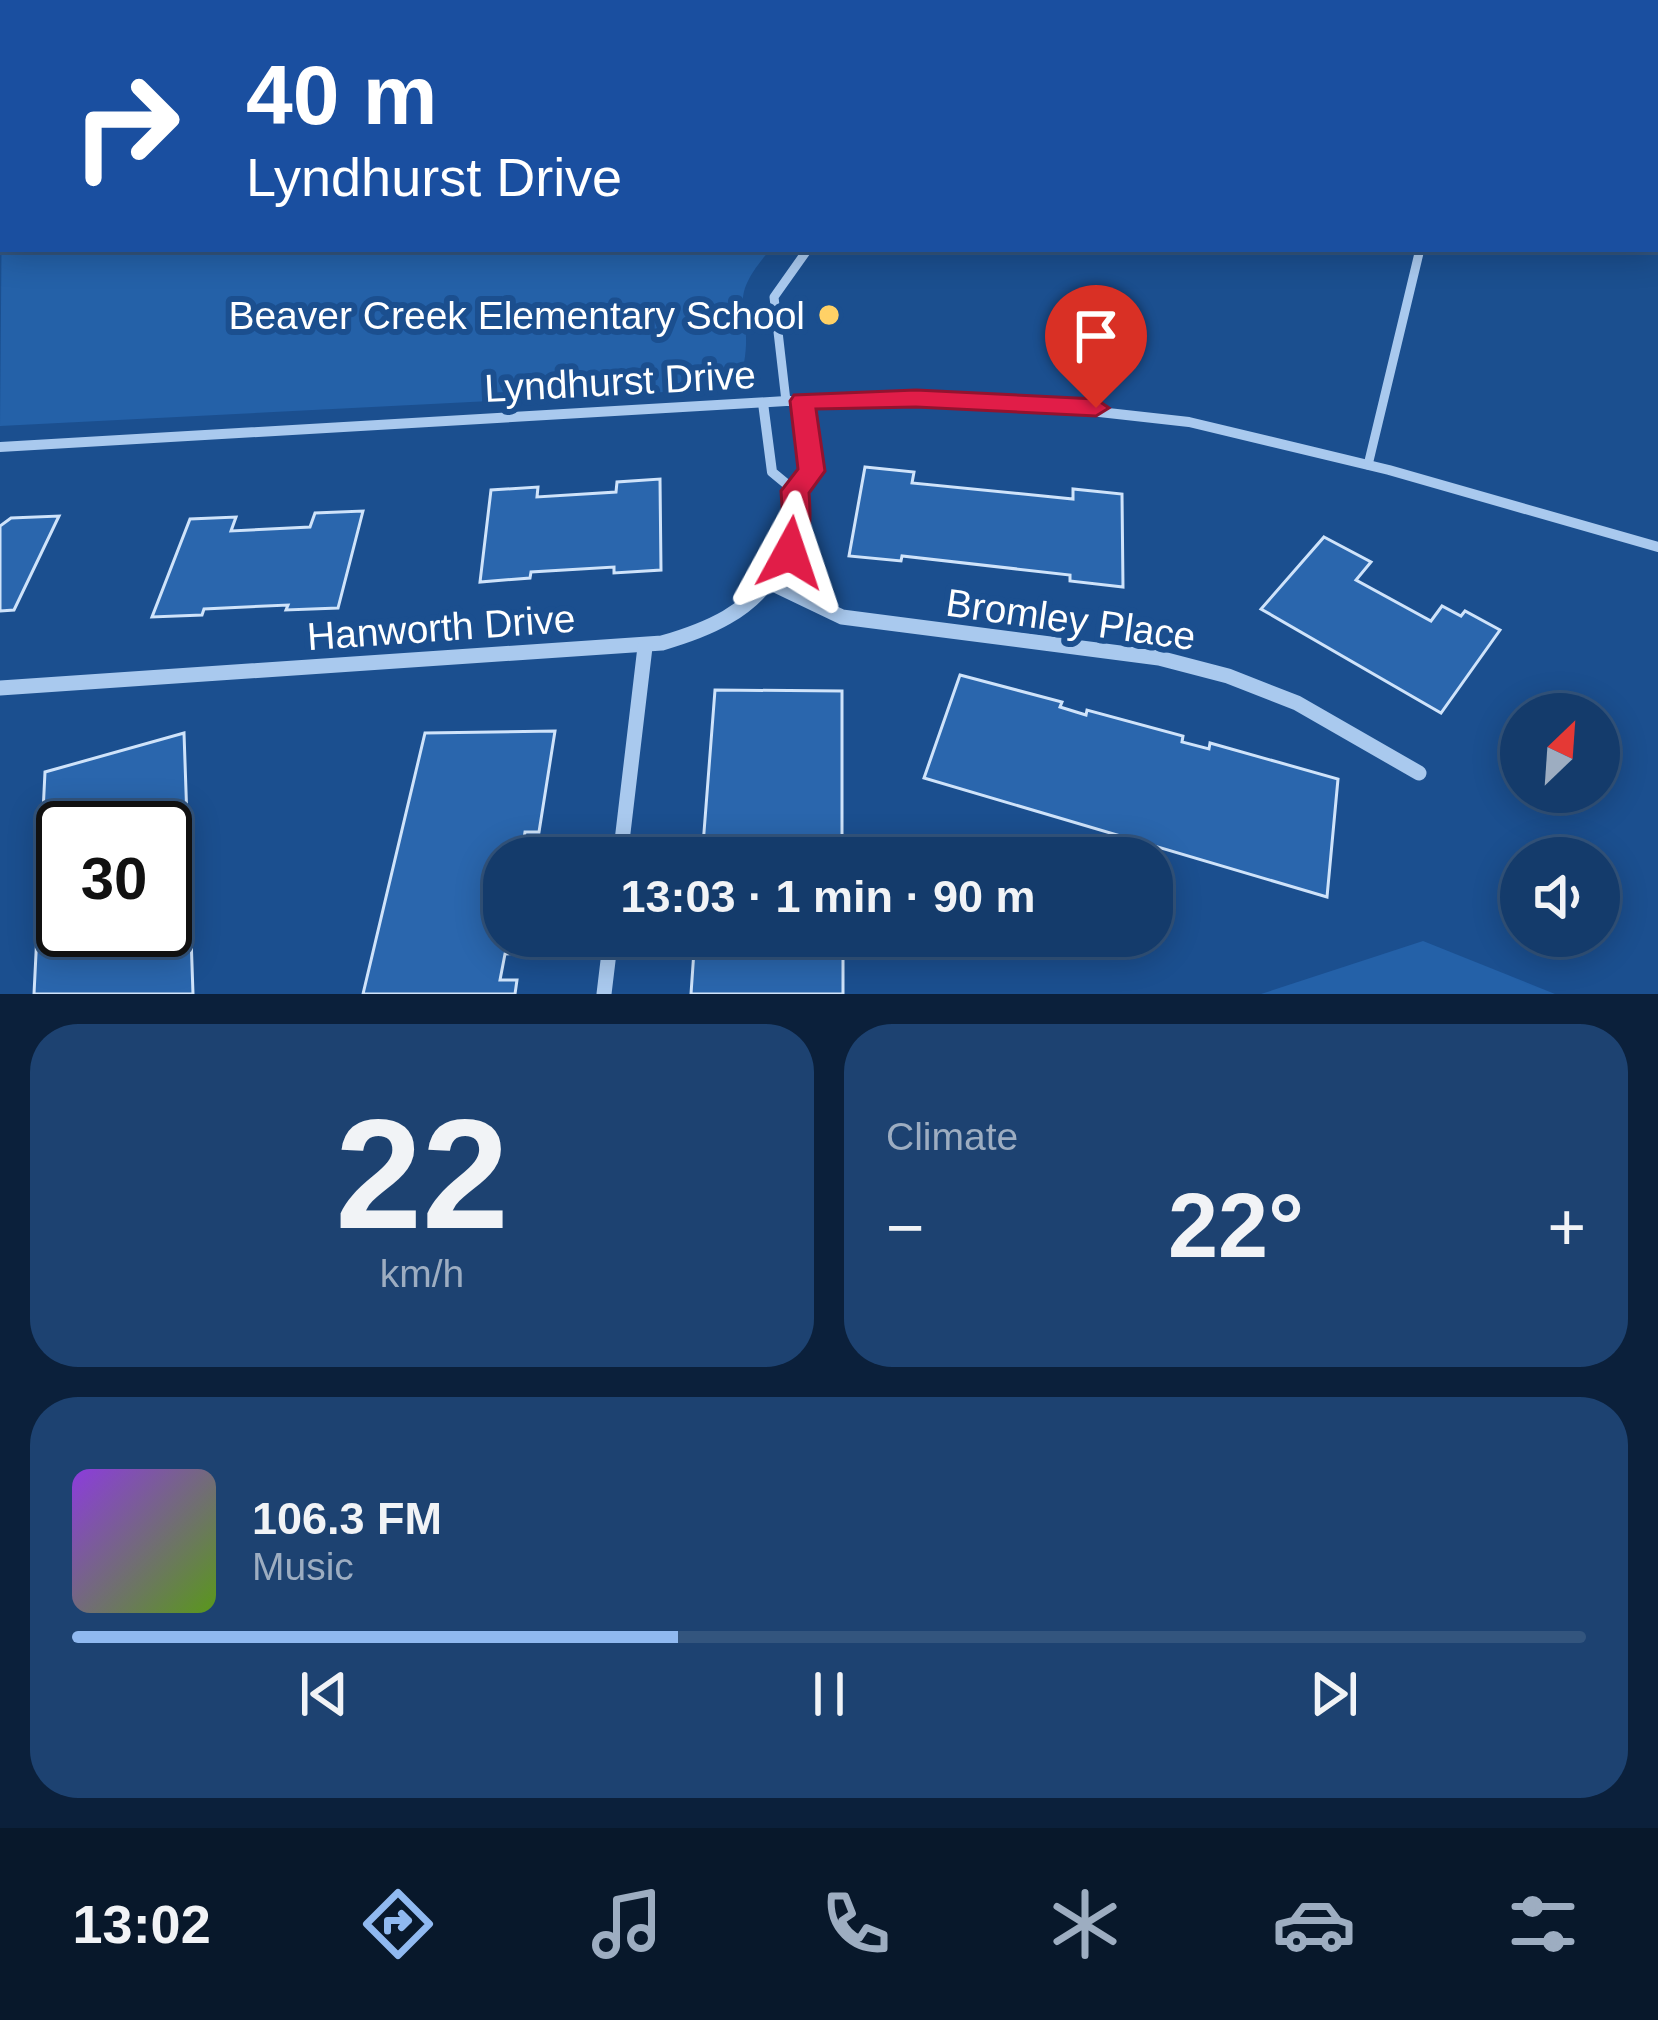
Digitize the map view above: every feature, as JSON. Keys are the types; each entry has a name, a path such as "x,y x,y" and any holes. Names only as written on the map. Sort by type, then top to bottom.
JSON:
{"street":[{"name":"Lyndhurst Drive","path":"0,447 786,401 916,398 1096,408 1189,422 1368,464 1658,547"},
{"name":"Hanworth Drive","path":"0,688 645,647 688,637 728,619 771,583 790,553 797,521 795,491 812,471 802,401"},
{"path":"763,403 772,472 795,491"},
{"name":"Bromley Place","path":"771,583 842,617 1159,658 1228,676 1297,703 1419,773"},
{"path":"622,837 645,647"},
{"path":"604,994 608,957"}],"lane":[{"path":"786,401 774,297 806,252"},
{"path":"1368,464 1419,252"}],"shaded area":[{"path":"1,252 768,252 744,294 744,363 724,379 724,389 0,426"},
{"path":"1423,941 1555,994 1261,994"}],"building":[{"path":"865,467 914,472 912,483 1073,499 1073,489 1122,494 1123,587 1070,581 1070,575 902,556 901,561 849,556"},
{"path":"660,479 661,570 614,573 614,567 531,572 530,578 480,582 491,490 538,487 537,497 616,492 617,482"},
{"path":"363,511 338,608 204,609 202,615 152,617 190,519 236,517 231,531 310,527 315,513"},
{"path":"59,516 14,610 0,611 0,526 11,518"},
{"path":"1324,537 1371,562 1356,580 1431,621 1442,606 1461,616 1465,611 1500,630 1441,713 1261,609"},
{"path":"960,675 1062,702 1060,707 1086,715 1087,710 1183,736 1182,742 1209,749 1210,743 1338,779 1327,897 1173,852 1173,837 1124,837 924,778"},
{"path":"715,690 842,691 842,837 704,837"},
{"path":"555,731 539,832 525,832 524,837 483,837 483,957 504,957 500,980 517,980 515,994 363,994 425,733"},
{"path":"184,733 186,801 44,801 45,772"},
{"path":"36,954 192,957 193,994 34,994"},
{"path":"694,957 843,957 843,994 691,994"}],"place":[{"name":"Beaver Creek Elementary School","path":"829,315"}],"route":[{"path":"790,553 797,521 795,491 812,471 802,401 916,398 1096,408"}]}
